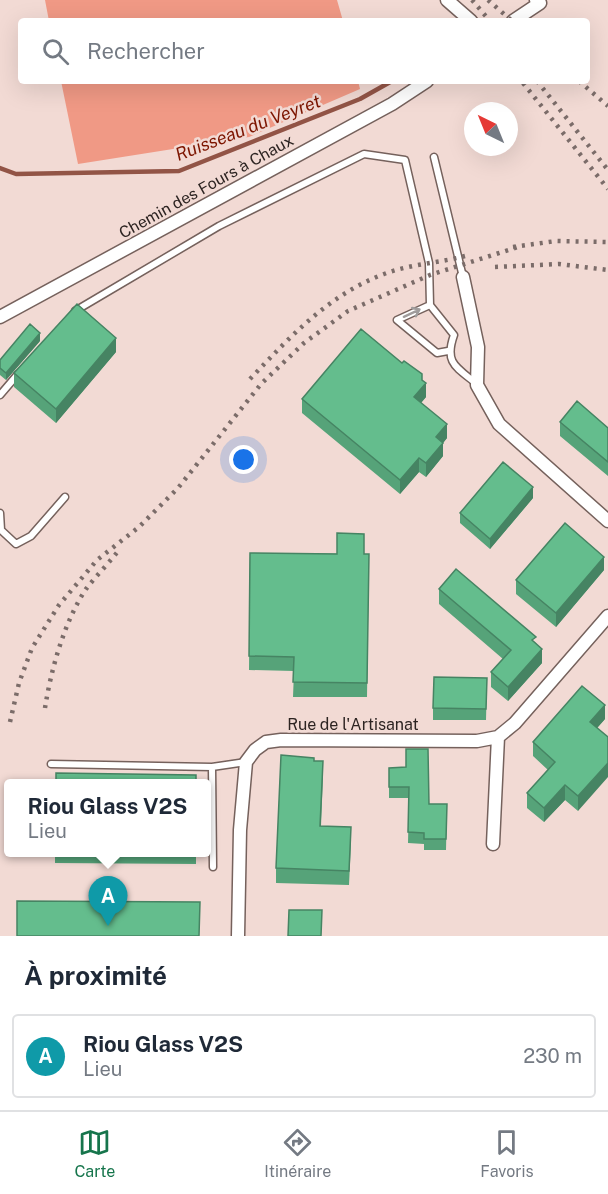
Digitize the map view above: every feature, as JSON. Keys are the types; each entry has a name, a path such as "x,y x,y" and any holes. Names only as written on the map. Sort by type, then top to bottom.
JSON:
{"street":[{"path":"447,0 468,18"},
{"path":"517,18 538,1"},
{"name":"Chemin des Fours à Chaux","path":"0,317 392,104 422,84"},
{"path":"463,277 478,347 477,385 499,424 608,521"},
{"path":"494,844 498,737 515,723 608,616"},
{"name":"Rue de l'Artisanat","path":"246,762 261,746 281,740 477,741 498,737"},
{"path":"238,936 240,830 246,762"}],"lane":[{"path":"70,315 219,226 364,154 405,160 429,263 430,304 454,335 448,351 453,365 477,385"},
{"path":"434,158 463,277"},
{"path":"430,304 397,320 437,353 448,351"},
{"path":"0,395 23,369"},
{"path":"0,513 1,530 16,544 31,537 65,497"},
{"path":"51,764 212,767 246,762"},
{"path":"212,767 213,867"}],"shaded area":[{"path":"45,0 337,0 342,18 48,18"},
{"path":"62,84 359,84 360,89 249,137 78,164"}],"building":[{"path":"77,304 116,338 56,409 14,373"},
{"path":"30,324 40,333 6,373 0,368 0,360"},
{"path":"361,329 402,363 404,361 422,374 422,380 426,383 414,397 447,424 436,437 443,443 426,463 419,458 400,480 302,399"},
{"path":"577,401 608,428 608,462 560,422"},
{"path":"503,462 533,487 490,539 460,513"},
{"path":"565,523 604,557 556,613 516,580"},
{"path":"337,533 364,534 364,554 369,554 367,683 293,682 294,657 249,656 250,553 337,554"},
{"path":"456,569 536,637 532,640 542,649 508,687 491,672 511,650 439,589"},
{"path":"434,677 487,678 486,709 433,708"},
{"path":"582,686 605,705 590,722 608,737 608,763 578,796 565,785 544,808 527,793 555,762 533,742"},
{"path":"406,749 428,749 429,804 447,804 446,839 424,839 424,833 408,832 409,787 389,787 389,768 406,767"},
{"path":"281,755 323,761 320,826 351,827 349,871 276,868"},
{"path":"56,773 196,775 196,779 56,779"},
{"path":"17,901 200,902 199,936 17,936"},
{"path":"289,910 322,910 321,936 288,936"}],"waterway":[{"name":"Ruisseau du Veyret","path":"0,168 16,174 179,171 360,99 387,84"}],"railway":[{"path":"472,0 487,18"},
{"path":"488,0 509,18"},
{"path":"524,84 608,189"},
{"path":"539,84 608,170"},
{"path":"582,84 608,106"},
{"path":"513,247 556,241 608,242"},
{"path":"10,722 19,683 32,648 59,605 97,560 139,527 178,488 261,384 304,343 348,311 430,275 521,246"},
{"path":"250,379 311,319 345,293 384,274 465,256"},
{"path":"495,267 559,264 608,270"},
{"path":"45,708 55,662 71,616 86,589 119,550"}],"place":[{"name":"Riou Glass V2S","path":"108,926"}]}
